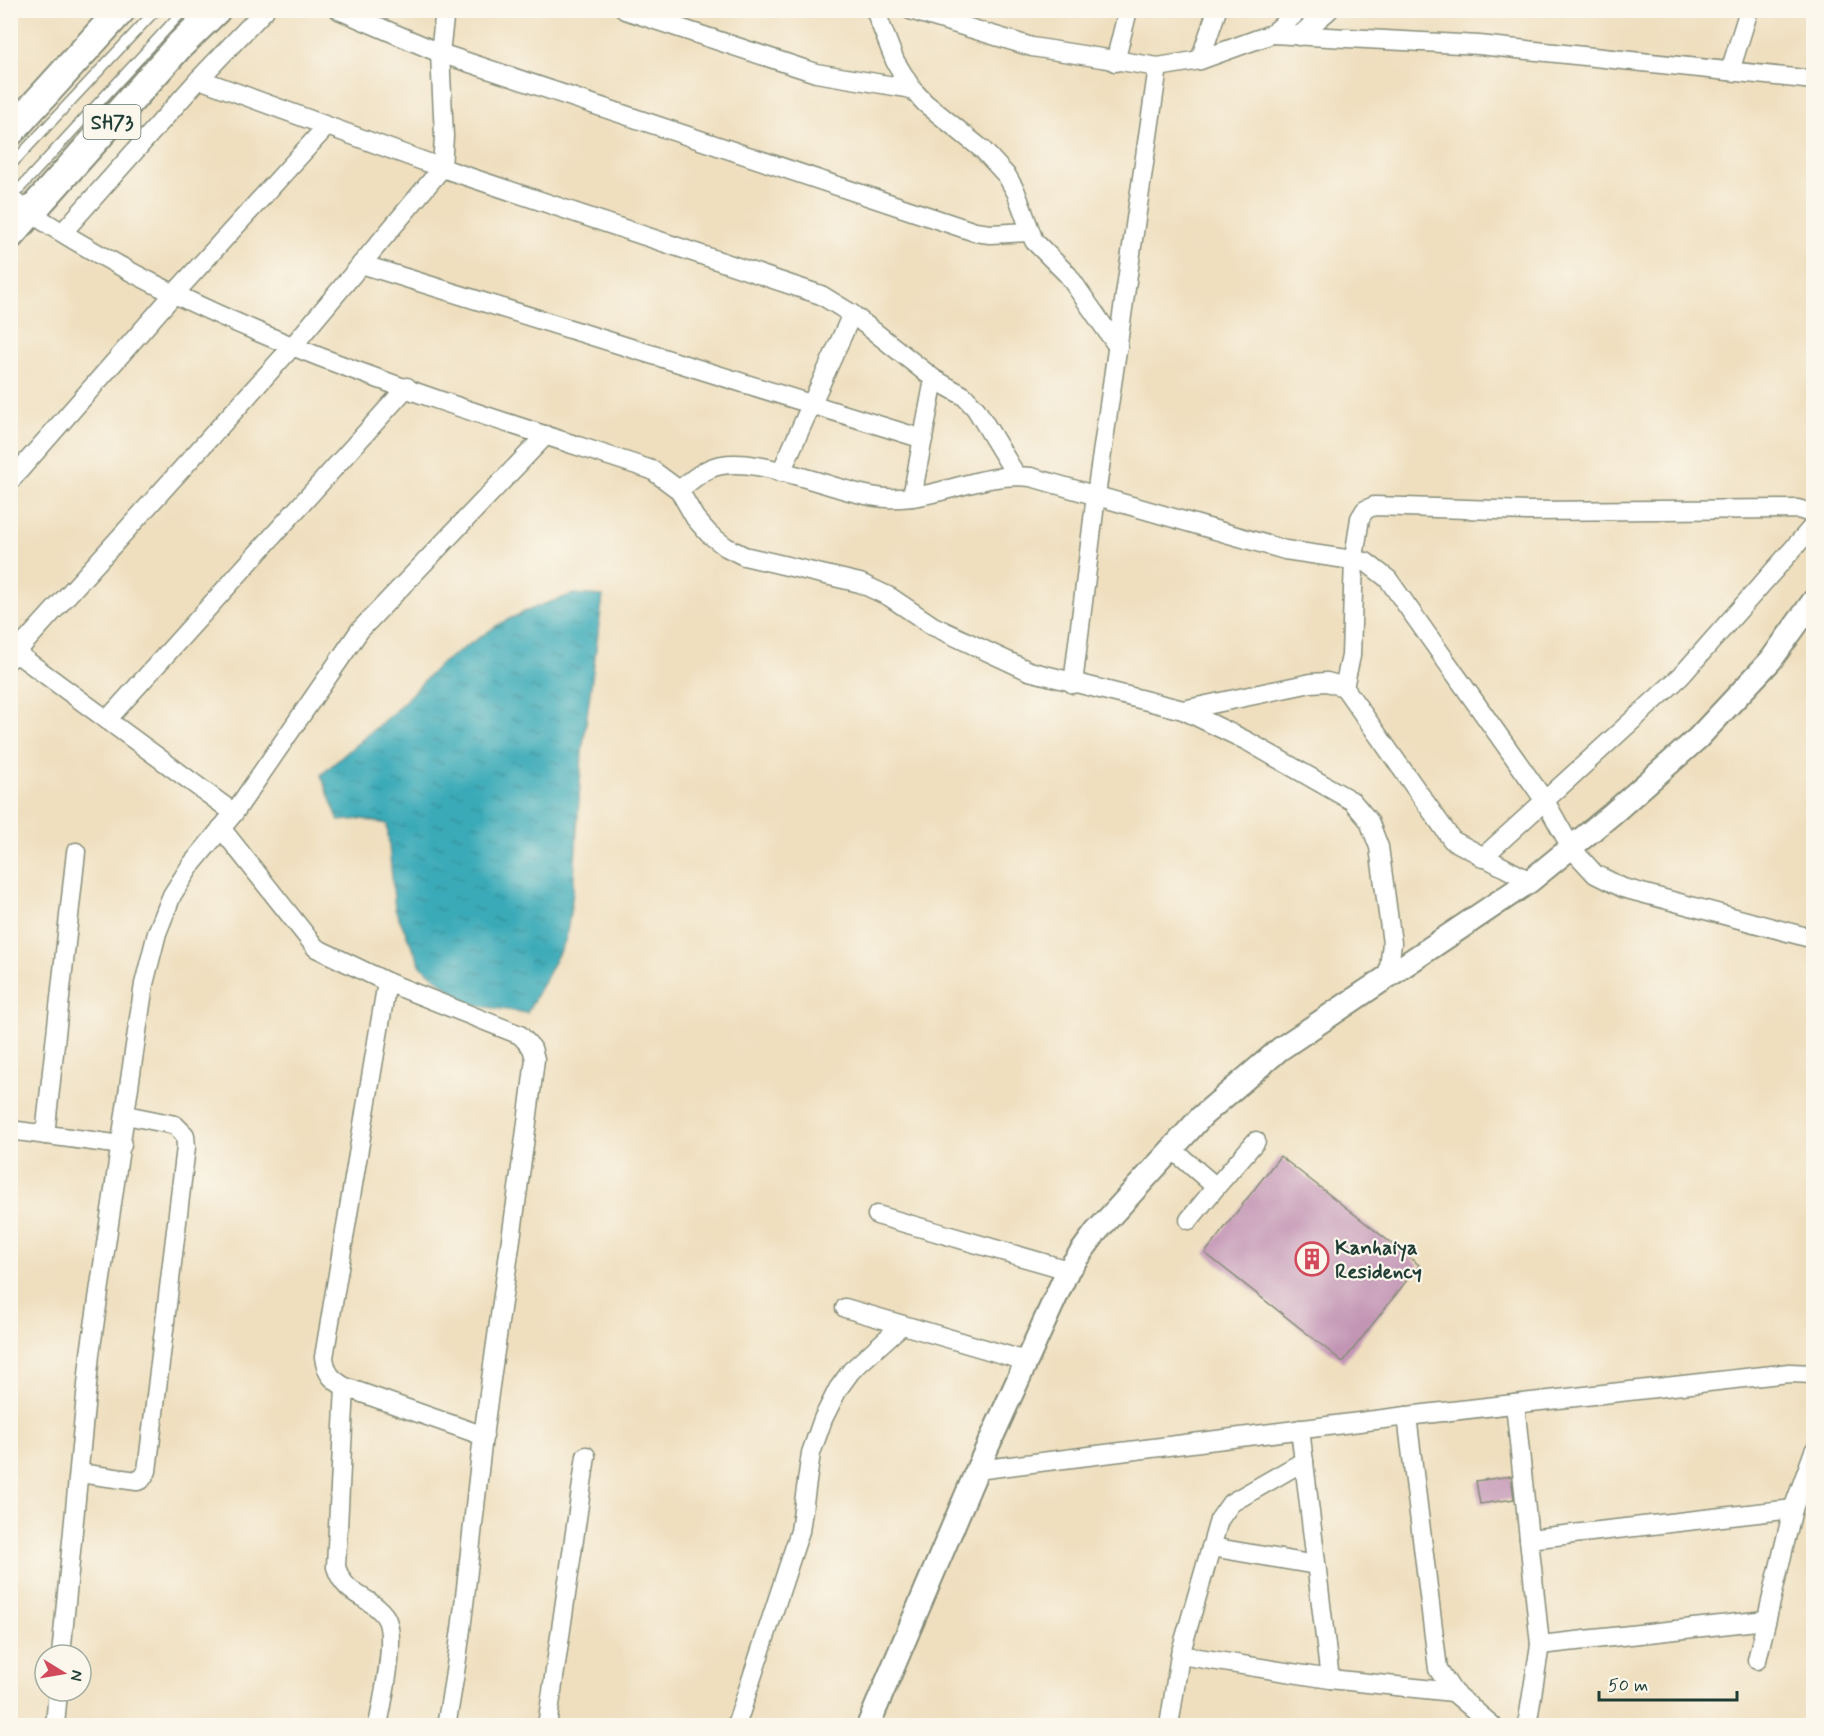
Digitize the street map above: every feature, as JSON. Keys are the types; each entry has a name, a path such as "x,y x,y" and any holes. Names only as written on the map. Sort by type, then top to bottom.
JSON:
{"main road":[{"path":"10,132 121,10"},
{"name":"SH73","path":"10,235 16,203 216,10"}],"street":[{"path":"63,232 199,79 265,10"},
{"path":"339,10 440,53 975,232 990,234 1029,232"},
{"path":"234,813 107,720 13,656 291,348 442,168 444,136 440,53 445,10"},
{"path":"625,10 816,73 912,88"},
{"path":"875,10 895,61 912,88 925,104 982,150 1007,176 1016,192 1029,232 1041,249 1068,275 1118,347"},
{"path":"910,10 1032,46 1115,62 1158,67 1200,60 1272,34 1300,10"},
{"path":"1115,62 1128,10"},
{"path":"1200,60 1217,10"},
{"path":"1299,36 1329,10"},
{"path":"1730,71 1749,10"},
{"path":"1272,34 1479,45 1814,80"},
{"path":"1073,684 1096,495 1158,67"},
{"path":"199,79 326,128 821,295 852,314 934,379 964,396 976,409 1016,475"},
{"path":"10,481 174,294 326,128"},
{"path":"16,203 174,294 291,348 652,470 679,490 694,518 726,547 744,556 860,583 890,597 933,626 1029,671 1073,684 1183,710 1247,741 1352,801 1369,821 1379,847 1388,899 1392,943 1388,976"},
{"path":"361,264 923,439"},
{"path":"782,472 852,314"},
{"path":"912,497 934,379"},
{"path":"107,720 406,387"},
{"path":"62,1643 90,1354 144,984 157,933 172,895 191,865 234,813 360,630 546,435"},
{"path":"679,490 708,469 734,464 782,472 866,495 888,498 912,497 998,476 1016,475 1096,495 1285,550 1354,558 1377,568 1388,579 1545,801 1572,849 1595,873 1623,888 1814,939"},
{"path":"1344,687 1351,656 1354,558 1360,518 1365,510 1383,505 1528,511 1798,509 1814,514"},
{"path":"1482,858 1681,676 1814,525"},
{"path":"868,1725 977,1470 1068,1270 1096,1232 1202,1116 1280,1049 1530,881 1572,849 1698,738 1772,660 1814,600"},
{"path":"1183,710 1311,683 1327,682 1344,687 1352,695 1452,840 1482,858 1530,881"},
{"path":"221,828 316,948 387,982 520,1035 532,1048 535,1059 519,1196 484,1436 455,1679 446,1725"},
{"path":"45,1135 76,852"},
{"path":"387,982 324,1357 325,1370 331,1379 345,1387 484,1436"},
{"path":"79,1473 136,1481 141,1480 147,1471 186,1147 185,1136 175,1125 126,1115"},
{"path":"10,1130 122,1145"},
{"path":"1189,1220 1256,1141"},
{"path":"1172,1149 1215,1187"},
{"path":"877,1215 1068,1270"},
{"path":"845,1308 1026,1361"},
{"path":"736,1725 800,1531 811,1453 823,1419 838,1389 851,1371 902,1325"},
{"path":"977,1470 1407,1416 1789,1373 1814,1374"},
{"path":"345,1387 336,1567 341,1582 384,1614 389,1623 391,1638 378,1725"},
{"path":"1515,1404 1540,1645 1527,1725"},
{"path":"1407,1416 1434,1655 1443,1680 1453,1692 1494,1725"},
{"path":"1292,1430 1304,1461 1330,1679"},
{"path":"1757,1660 1766,1620 1802,1503 1814,1451"},
{"path":"547,1725 586,1456"},
{"path":"1169,1725 1180,1655 1219,1520 1231,1503 1304,1461"},
{"path":"1529,1539 1802,1503"},
{"path":"1211,1547 1316,1565"},
{"path":"1540,1645 1766,1620"},
{"path":"1180,1655 1330,1679 1453,1692"},
{"path":"55,1725 57,1703"}],"lane":[{"path":"10,166 156,10"},
{"path":"16,203 184,10"}],"water":[{"path":"574,594 603,596 582,753 573,893 566,939 527,1013 468,1004 421,966 395,909 387,824 362,819 339,821 321,775 395,711 439,665 501,623 533,608"}],"building":[{"name":"Kanhaiya Residency","path":"1280,1156 1419,1265 1343,1362 1205,1253"},
{"path":"1511,1476 1514,1499 1480,1504 1476,1481"}],"place":[{"name":"Kanhaiya Residency","path":"1312,1259"}]}
